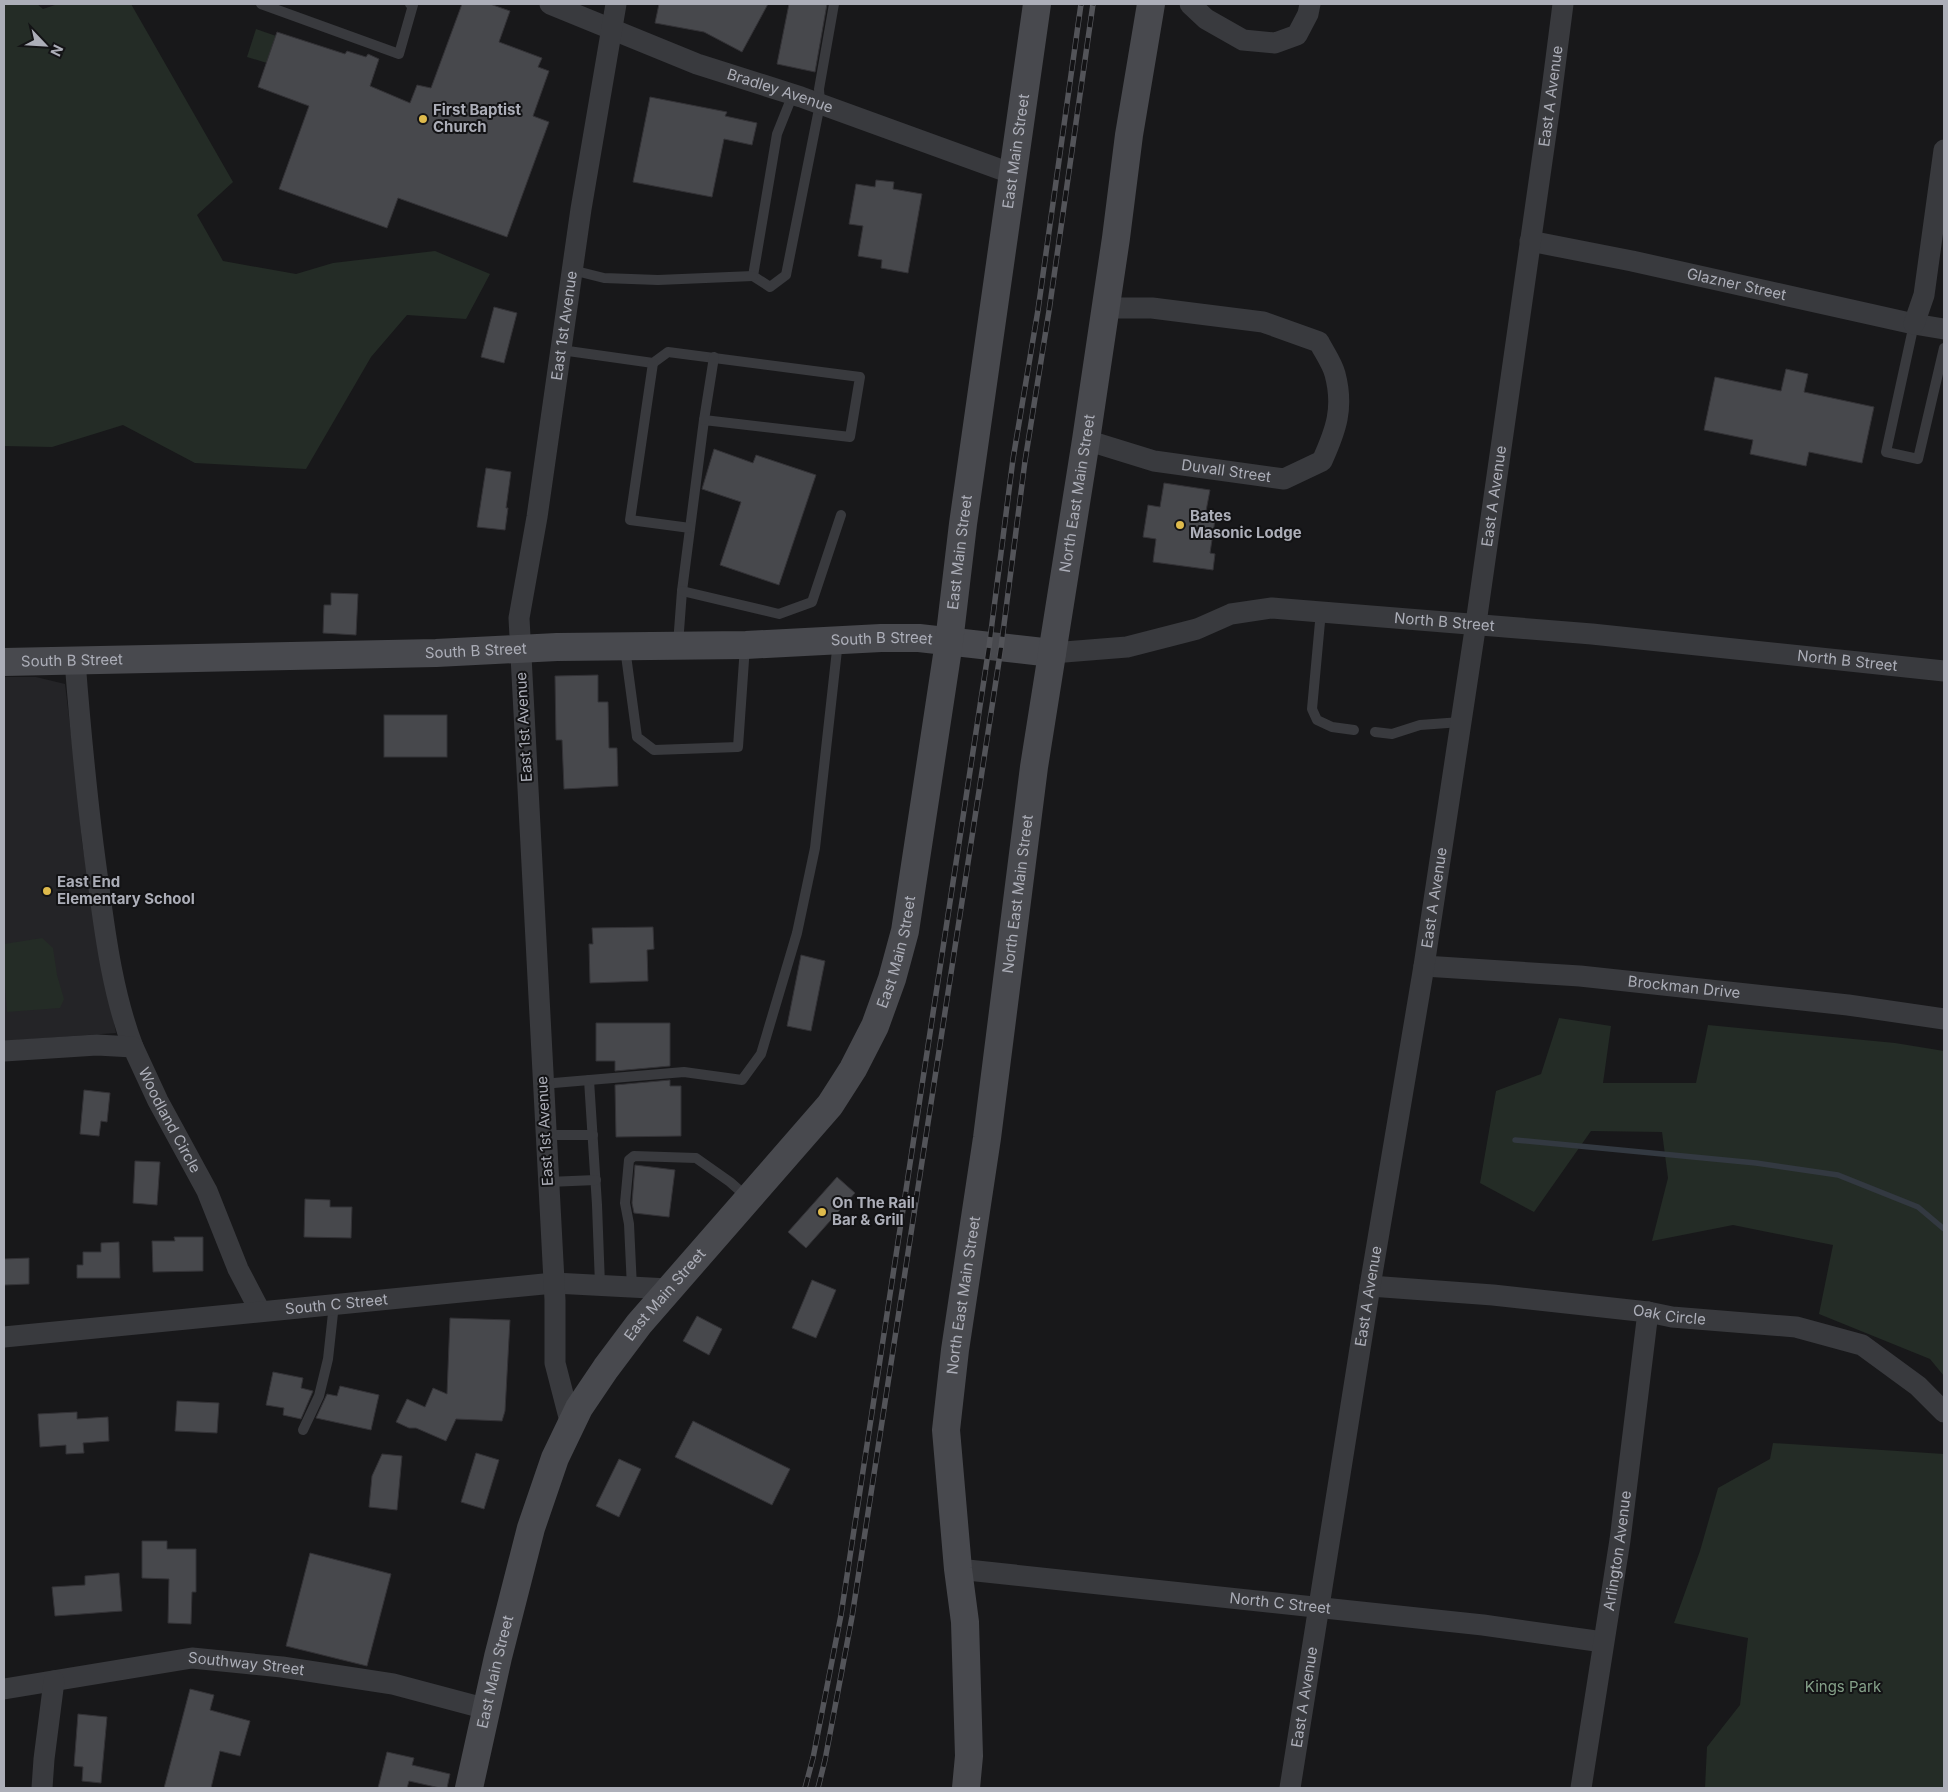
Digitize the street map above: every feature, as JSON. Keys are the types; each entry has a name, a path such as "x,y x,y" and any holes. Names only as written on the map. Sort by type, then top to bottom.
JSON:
{"street":[{"name":"Bradley Avenue","path":"550,4 697,64 793,94 1012,174"},
{"name":"East 1st Avenue","path":"571,1425 555,1364 554,1283 542,1084 519,618 536,517 572,270 616,4"},
{"name":"East Main Street","path":"469,1788 531,1528 555,1458 579,1408 606,1368 669,1289 830,1105 853,1069 875,1026 890,986 905,932 949,642 963,524 1037,4"},
{"name":"North East Main Street","path":"966,1788 969,1756 965,1622 958,1569 946,1430 955,1350 987,1138 1034,767 1106,308 1128,135 1151,4"},
{"path":"1190,4 1206,19 1242,40 1275,44 1297,36 1308,14 1310,4"},
{"name":"East A Avenue","path":"1290,1788 1370,1286 1424,966 1476,623 1563,4"},
{"path":"1914,324 1924,295 1944,150"},
{"name":"Glazner Street","path":"1530,241 1632,261 1944,330"},
{"name":"Duvall Street","path":"1086,440 1154,461 1284,479 1322,461 1334,434 1340,401 1334,372 1319,342 1263,322 1152,308 1106,308"},
{"name":"North B Street","path":"949,642 1052,653 1127,647 1197,630 1231,614 1272,608 1476,623 1944,671"},
{"name":"South B Street","path":"4,662 75,662 296,654 436,653 625,646 746,646 900,638 949,642"},
{"name":"Woodland Circle","path":"75,662 90,823 104,925 123,1022 158,1100 207,1192 238,1269 260,1311"},
{"name":"Brockman Drive","path":"1424,966 1580,976 1848,1005 1944,1019"},
{"path":"4,1051 97,1045 133,1047"},
{"name":"South C Street","path":"4,1336 554,1283 669,1289"},
{"name":"Oak Circle","path":"1370,1286 1493,1295 1648,1312 1672,1317 1796,1328 1862,1345 1918,1386 1944,1412"},
{"name":"Arlington Avenue","path":"1581,1788 1602,1642 1620,1540 1648,1312"},
{"name":"North C Street","path":"958,1569 1318,1609 1483,1625 1602,1642"},
{"name":"Southway Street","path":"4,1689 192,1658 282,1667 393,1684 487,1710"},
{"path":"42,1788 54,1681"}],"lane":[{"path":"261,4 399,54 412,5 410,4"},
{"path":"572,270 604,278 658,280 753,276 770,287 786,275 820,104 819,89 834,4"},
{"path":"753,276 777,134 793,94"},
{"path":"1914,324 1886,452 1918,459 1944,348"},
{"path":"561,350 653,363 668,352 860,377 850,437 704,420"},
{"path":"678,646 682,592 714,357"},
{"path":"653,363 630,520 690,528"},
{"path":"682,592 779,614 812,602 841,515"},
{"path":"1321,611 1312,709 1317,720 1332,727 1354,730"},
{"path":"542,1084 684,1072 742,1080 761,1054 797,933 815,848 838,640"},
{"path":"625,646 636,737 654,750 738,747 746,646"},
{"path":"1375,732 1392,734 1420,725 1461,722"},
{"path":"589,1080 596,1180 600,1285"},
{"path":"545,1134 593,1135"},
{"path":"632,1288 630,1224 624,1203 629,1160 634,1156 696,1158 749,1198"},
{"path":"548,1182 596,1180"},
{"path":"303,1430 319,1396 328,1359 334,1304"}],"shaded area":[{"name":"East End Elementary School","path":"4,677 36,677 65,684 82,843 116,1033 4,1041"}],"green space":[{"path":"4,4 37,4 43,9 58,4 131,4 233,182 197,215 223,261 296,274 333,263 435,251 490,274 466,319 407,315 371,357 306,469 195,463 123,425 52,447 4,446"},
{"path":"256,29 276,36 267,63 247,57"},
{"path":"42,938 53,948 57,975 64,999 60,1008 7,1012 4,944"},
{"path":"1559,1018 1611,1026 1603,1083 1696,1083 1708,1025 1895,1043 1944,1051 1944,1376 1930,1359 1819,1314 1833,1245 1733,1225 1652,1241 1668,1178 1662,1132 1591,1131 1534,1212 1480,1183 1496,1091 1541,1074"},
{"name":"Kings Park","path":"1773,1443 1944,1454 1944,1788 1705,1788 1707,1747 1740,1705 1748,1638 1674,1623 1700,1551 1718,1488 1770,1459"}],"building":[{"name":"First Baptist Church","path":"462,4 490,4 510,11 499,42 542,58 538,67 549,71 533,116 549,122 507,237 398,198 387,228 279,189 309,106 258,87 277,32 345,54 347,51 366,57 368,54 379,59 370,86 410,103 417,85 431,88"},
{"path":"659,4 768,4 742,52 704,32 655,23"},
{"path":"789,4 827,4 815,72 777,64"},
{"path":"650,97 727,112 725,116 757,123 752,145 724,139 712,197 633,182"},
{"path":"876,180 894,182 893,189 922,194 908,273 881,268 882,260 858,256 863,226 849,224 856,184 875,187"},
{"path":"494,307 517,313 504,363 481,357"},
{"path":"1786,369 1808,374 1804,392 1874,407 1862,463 1809,452 1806,466 1750,454 1753,440 1704,430 1715,377 1781,391"},
{"path":"714,449 753,463 756,455 816,475 779,585 720,565 741,502 702,489"},
{"path":"486,468 511,472 505,530 477,527"},
{"name":"Bates Masonic Lodge","path":"1164,483 1210,490 1206,511 1216,513 1210,553 1215,554 1213,570 1153,562 1156,539 1143,537 1148,505 1160,507"},
{"path":"331,593 358,594 356,635 323,633 324,605 331,605"},
{"path":"598,675 598,702 608,702 609,748 617,748 618,786 564,789 562,740 556,740 555,676"},
{"path":"384,715 447,715 447,757 384,757"},
{"path":"653,927 654,949 647,950 648,981 590,983 589,944 593,944 592,928"},
{"path":"801,955 825,961 811,1031 787,1026"},
{"path":"596,1023 670,1023 670,1066 615,1071 615,1061 596,1061"},
{"path":"670,1080 670,1086 681,1086 681,1136 616,1137 615,1085"},
{"path":"84,1090 110,1093 107,1122 101,1121 99,1136 80,1134"},
{"path":"135,1161 160,1162 157,1205 133,1203"},
{"path":"635,1165 675,1170 669,1217 634,1213 632,1203"},
{"name":"On The Rail Bar & Grill","path":"837,1177 855,1193 806,1248 788,1232"},
{"path":"305,1199 330,1200 330,1207 352,1207 351,1238 304,1237"},
{"path":"174,1237 203,1237 203,1271 153,1272 152,1241 175,1241"},
{"path":"119,1242 120,1278 77,1278 77,1265 83,1265 83,1252 101,1252 101,1243"},
{"path":"29,1258 29,1284 4,1285 4,1259"},
{"path":"812,1280 836,1290 816,1338 792,1328"},
{"path":"697,1316 722,1329 709,1355 683,1341"},
{"path":"450,1318 510,1320 505,1411 502,1421 456,1419 446,1441 396,1422 407,1399 425,1407 433,1388 447,1394"},
{"path":"273,1372 303,1378 301,1388 313,1391 301,1419 283,1415 284,1408 266,1405"},
{"path":"340,1386 379,1395 371,1430 316,1418 327,1394 337,1396"},
{"path":"177,1401 219,1403 217,1433 175,1431"},
{"path":"77,1412 77,1419 108,1417 109,1441 83,1443 84,1453 66,1454 66,1445 40,1447 38,1414"},
{"path":"693,1421 790,1469 772,1505 675,1457"},
{"path":"476,1453 499,1460 484,1509 461,1502"},
{"path":"382,1454 402,1456 397,1510 369,1507 372,1476"},
{"path":"619,1459 641,1469 619,1517 596,1506"},
{"path":"142,1541 167,1541 167,1549 196,1549 196,1592 192,1592 191,1624 168,1623 169,1579 142,1578"},
{"path":"310,1553 391,1574 367,1666 286,1646"},
{"path":"119,1573 122,1611 55,1616 52,1587 85,1585 85,1576"},
{"path":"190,1689 214,1695 210,1710 250,1721 240,1756 220,1751 211,1788 164,1788"},
{"path":"78,1714 107,1717 101,1783 82,1781 83,1767 74,1766"},
{"path":"387,1752 414,1758 412,1765 450,1774 447,1788 409,1781 407,1788 378,1788"}],"waterway":[{"path":"1515,1140 1756,1163 1838,1175 1918,1207 1944,1229"}],"railway":[{"path":"805,1788 813,1758 841,1615 989,647 1013,459 1038,310 1081,4"},
{"path":"818,1788 852,1617 1001,648 1025,461 1049,311 1093,4"}],"place":[{"name":"First Baptist Church","path":"423,119"},
{"name":"Bates Masonic Lodge","path":"1180,525"},
{"name":"East End Elementary School","path":"47,891"},
{"name":"On The Rail Bar & Grill","path":"822,1212"}]}
